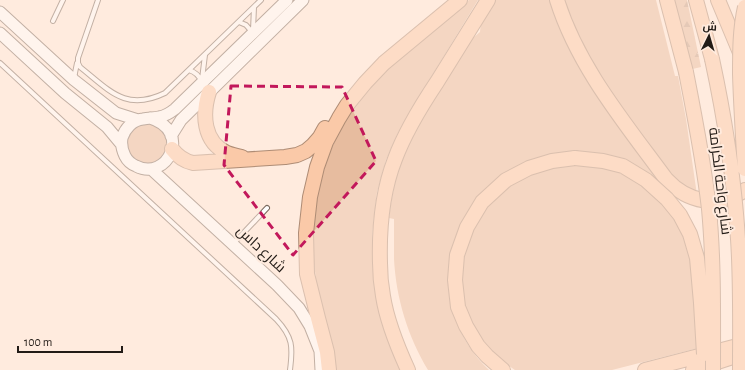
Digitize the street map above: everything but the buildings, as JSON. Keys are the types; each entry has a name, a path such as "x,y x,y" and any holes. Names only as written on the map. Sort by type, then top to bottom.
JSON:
{"highway":[{"path":"329,370 327,352 307,274 306,233 310,197 317,167 326,142 339,118 365,83 384,63 460,0"},
{"path":"408,370 394,337 386,311 381,281 380,238 385,193 395,157 407,133 424,102 488,0"},
{"path":"557,0 570,36 588,69 610,103 671,184 686,195 705,201 725,200 745,190"},
{"name":"شارع واحة الكرامة","path":"667,0 686,72 702,158 709,210 713,271 713,370"},
{"name":"شارع واحة الكرامة","path":"696,0 720,95 736,204 740,277 740,370"},
{"path":"718,0 745,65"},
{"path":"725,0 745,41"},
{"path":"745,7 740,51 740,91 745,169"},
{"path":"172,142 179,158 193,163 291,156 302,153 310,148 320,137 338,107 362,78 386,54 414,38"},
{"path":"206,88 205,118 211,139 218,147 227,153 252,159"},
{"path":"503,370 478,346 466,326 458,307 456,280 457,255 467,227 482,202 506,180 529,168 552,161 575,158 603,161 622,166 646,180 667,199 680,215 690,234 697,258 702,303 705,370"},
{"path":"744,370 745,334"},
{"path":"645,370 745,344"},
{"path":"693,370 745,353"}],"street":[{"path":"287,0 253,33 206,88 181,120 172,142 169,157 164,164 151,169 139,168 132,164 122,151 121,142 123,134 128,127 138,120 163,116 172,112 206,88 303,0"},
{"path":"0,12 80,78 116,113 138,120"},
{"path":"0,33 65,93 107,126 122,145"},
{"path":"150,118 165,126 172,142"},
{"name":"شارع داس","path":"151,169 277,285 299,308 310,326 320,351 321,370"}],"lane":[{"path":"53,21 62,0"},
{"path":"80,78 78,61 98,0"},
{"path":"80,78 116,96 134,101 155,98 165,94 261,0"},
{"path":"253,33 254,6"},
{"path":"239,22 253,33"},
{"path":"205,55 206,88"},
{"path":"78,61 80,78"},
{"path":"0,63 276,319 290,339 292,348 290,370"},
{"path":"189,70 198,75 206,88"},
{"path":"233,244 267,208"}],"highlighted area":[{"path":"231,86 342,87 376,161 293,255 224,165"}],"green space":[{"path":"469,0 478,0 398,133 386,160 377,192 372,240 373,271 403,370 335,370 317,286 313,257 312,217 328,156 350,112 369,86 427,34"},
{"path":"494,0 551,0 662,184 646,172 554,155 470,212 455,318 461,333 469,346 489,370 428,370 409,331 400,303 395,274 394,219 389,218 391,204 396,177 410,139 472,36 473,38 480,32 481,22"},
{"path":"562,0 656,0 675,76 678,76 697,195 677,185 592,65"},
{"path":"667,0 687,0 701,67 684,71"},
{"path":"143,123 157,125 167,135 168,149 161,160 148,165 134,161 126,150 127,136 130,130"},
{"path":"576,164 596,166 616,171 636,181 654,194 675,219 685,238 691,261 698,348 612,370 515,370 496,357 477,334 465,308 461,279 465,250 473,229 492,201 508,187 526,176 546,169"}]}
